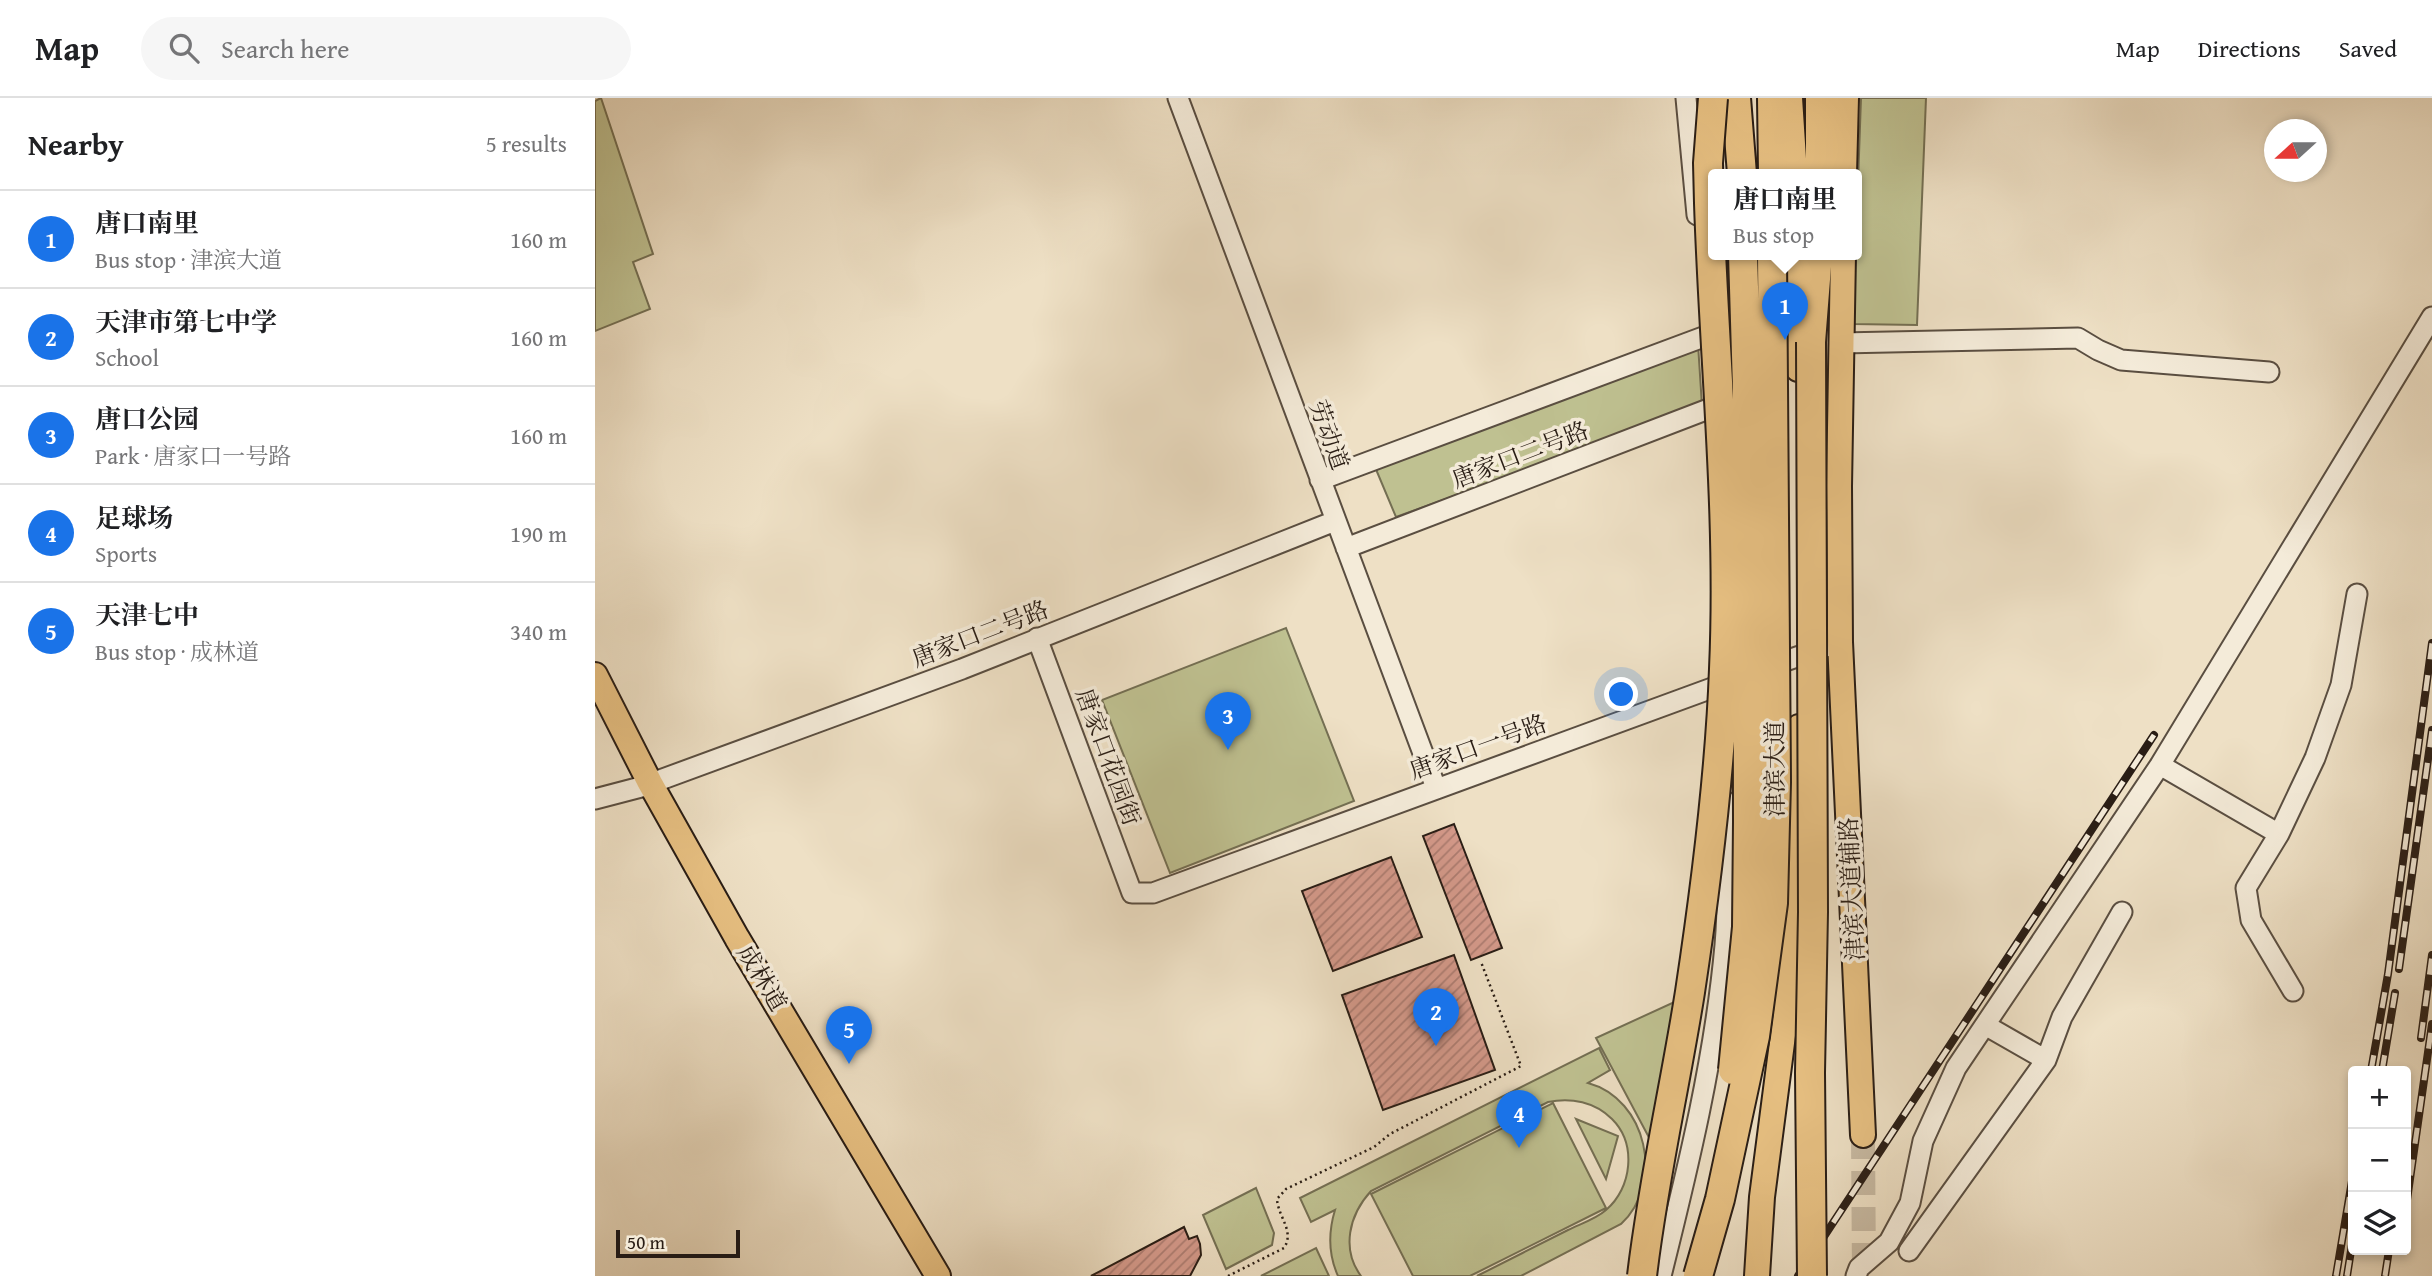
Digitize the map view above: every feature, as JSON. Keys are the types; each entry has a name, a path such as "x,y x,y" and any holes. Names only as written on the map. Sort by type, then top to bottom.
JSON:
{"highway":[{"path":"1708,169 1713,98"},
{"path":"1736,98 1742,169"},
{"path":"1772,98 1773,169"},
{"path":"1807,98 1807,169"},
{"path":"1820,98 1821,169"},
{"path":"1642,1276 1689,993 1713,813 1724,671 1727,588 1712,260"},
{"path":"1727,1159 1735,1039 1747,927 1747,400 1743,260"},
{"name":"津滨大道","path":"1698,1276 1720,1199 1755,1036 1773,903 1776,782 1772,260"},
{"name":"津滨大道","path":"1803,917 1811,342 1809,260"},
{"path":"1811,342 1818,260"},
{"path":"1803,917 1810,1073 1812,1276"},
{"path":"1803,917 1825,1111 1831,1276"}],"main road":[{"path":"1790,98 1795,169"},
{"path":"1845,169 1846,98"},
{"path":"1797,260 1803,917"},
{"name":"津滨大道辅路","path":"1843,260 1839,486 1840,642 1863,1135"},
{"name":"成林道","path":"595,675 646,785 938,1276"},
{"name":"成林道","path":"595,696 921,1276"},
{"name":"津滨大道","path":"1757,1276 1762,1197 1803,917"}],"street":[{"name":"劳动道","path":"1178,98 1436,788"},
{"path":"1661,1276 1704,1088 1717,1017 1725,943 1728,863 1714,631 1716,514 1711,408 1686,98"},
{"path":"1856,1276 1860,1268 1889,1242 1910,1203 1923,1141 1956,1068 2160,765 2432,317"},
{"path":"1320,480 1706,336"},
{"path":"1841,343 2069,337 2078,338 2121,360 2269,372"},
{"name":"唐家口二号路","path":"1346,548 1711,408"},
{"name":"唐家口二号路","path":"595,799 646,785 962,669 1335,521"},
{"path":"2293,990 2251,920 2246,888 2279,834 2315,758 2341,685 2357,594"},
{"name":"唐家口花园街","path":"1037,638 1132,893"},
{"name":"唐家口一号路","path":"1132,893 1153,893 1840,642"},
{"path":"2160,765 2279,834"},
{"path":"1909,1251 2046,1060 2062,1017 2122,912"},
{"path":"1985,1025 2046,1060"}],"path":[{"path":"1228,1276 1284,1248 1288,1241 1288,1230 1277,1206 1277,1199 1286,1189 1374,1147 1389,1134 1521,1066 1481,962"}],"green space":[{"path":"601,98 653,254 633,262 650,309 595,331 595,101"},
{"path":"1861,98 1926,98 1917,325 1853,324 1855,260 1862,260 1862,169 1858,169"},
{"path":"1698,344 1702,406 1396,517 1375,467"},
{"path":"1286,628 1354,801 1170,873 1102,700"},
{"path":"1681,999 1653,1145 1596,1038"},
{"path":"1599,1048 1610,1070 1588,1083 1608,1092 1624,1106 1636,1124 1643,1144 1643,1187 1635,1207 1621,1224 1521,1276 1477,1276 1598,1216 1615,1201 1626,1178 1628,1153 1620,1129 1612,1119 1598,1108 1582,1102 1548,1102 1371,1191 1357,1211 1350,1232 1351,1255 1361,1276 1338,1276 1330,1243 1335,1210 1311,1222 1300,1198"},
{"path":"1553,1103 1606,1208 1470,1276 1413,1276 1371,1194"},
{"path":"1576,1119 1618,1136 1606,1179"},
{"path":"1256,1188 1274,1233 1272,1245 1226,1269 1203,1215"},
{"path":"1316,1248 1329,1276 1261,1276"}],"building":[{"path":"1454,824 1502,948 1471,960 1423,836"},
{"path":"1391,857 1422,937 1333,971 1302,891"},
{"path":"1454,955 1495,1070 1383,1110 1342,995"},
{"path":"1184,1227 1189,1239 1197,1236 1200,1244 1201,1255 1190,1276 1091,1276"}],"tunnel":[{"path":"1863,1135 1864,1276"}],"railway":[{"path":"2372,1066 2388,974 2432,643"},
{"path":"2399,969 2432,730"},
{"path":"1798,1276 2154,735"},
{"path":"2421,1038 2432,955"},
{"path":"2383,1066 2395,993"},
{"path":"2408,1192 2432,1024"},
{"path":"2336,1276 2350,1192"},
{"path":"2347,1276 2350,1255"},
{"path":"2385,1276 2388,1255"}],"place":[{"name":"唐口南里","path":"1785,340"},
{"name":"唐口公园","path":"1228,750"},
{"name":"天津市第七中学","path":"1436,1046"},
{"name":"天津七中","path":"849,1064"},
{"name":"足球场","path":"1519,1148"}]}
